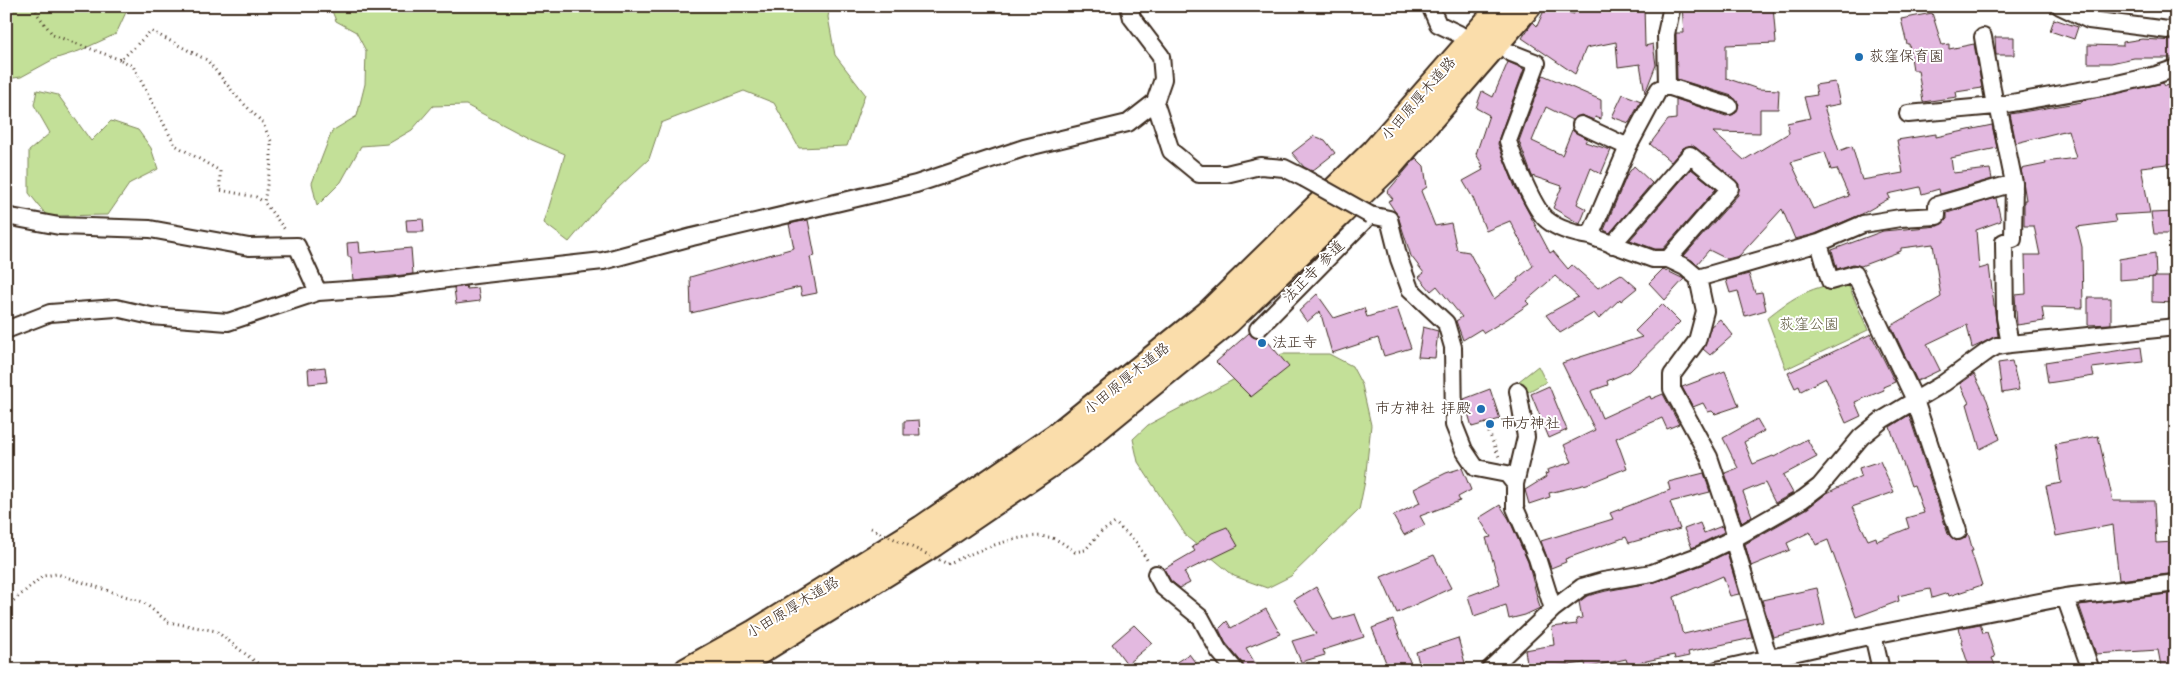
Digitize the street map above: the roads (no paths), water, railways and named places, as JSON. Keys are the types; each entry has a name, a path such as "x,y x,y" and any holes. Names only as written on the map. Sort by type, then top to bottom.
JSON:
{"highway":[{"name":"小田原厚木道路","path":"687,670 755,632 922,528 1057,435 1207,314 1374,151 1501,6"},
{"name":"小田原厚木道路","path":"728,670 762,651 934,544 1069,452 1221,328 1392,164 1529,6"}],"street":[{"path":"6,330 50,313 116,308 151,316 228,322 318,292 390,287 475,275 603,261 692,237 916,184 1024,148 1128,123 1155,102 1163,80 1161,56 1132,18 1129,6"},
{"path":"1430,6 1438,24 1459,34"},
{"path":"1667,86 1666,34 1672,6"},
{"path":"2060,6 2089,20 2176,31"},
{"path":"1983,37 2014,183 2013,239 2004,242 2005,317 2010,344"},
{"path":"1509,52 1537,63 1508,140 1521,177 1545,219 1581,235 1590,236 1653,259 1668,259 1685,267 1698,278 1704,311 1697,341 1672,375 1672,389 1709,457 1735,538 1769,658"},
{"path":"1908,114 1996,105 2112,85 2156,75 2176,68"},
{"path":"1590,236 1628,147 1659,89 1667,86 1729,106"},
{"path":"1155,102 1171,151 1199,174 1226,174 1260,166 1284,168 1370,215 1389,219 1398,259 1410,289 1446,323 1452,347 1454,425 1464,450 1476,468 1511,479"},
{"path":"1581,124 1628,147"},
{"path":"1612,245 1690,155 1730,188 1668,259"},
{"path":"1698,278 1819,243 1863,224 1900,218 1937,216 1937,205 2014,183"},
{"name":"法正寺 参道","path":"1258,329 1370,215"},
{"path":"6,216 59,226 150,229 249,247 297,246 318,292"},
{"path":"1819,243 1830,281 1855,274 1915,400 1958,531"},
{"path":"1489,670 1552,609 1582,587 1603,581 1634,578 1698,556 1735,538 1803,499 1820,486 1861,437 1882,420 1944,383 1988,351 1998,346 2176,327"},
{"path":"1518,391 1526,437 1511,479 1515,508 1537,558 1552,609"},
{"path":"1156,574 1163,586 1201,618 1219,650 1236,670"},
{"path":"1717,670 1873,635 2065,598 2176,583"},
{"path":"2065,598 2091,670"},
{"path":"1873,635 1880,670"}],"place":[{"name":"荻窪保育園","path":"1859,57"},
{"name":"法正寺","path":"1262,343"},
{"name":"市方神社 拝殿","path":"1481,409"},
{"name":"市方神社","path":"1490,424"}],"park label":[{"name":"荻窪公園","path":"1809,325"}]}
